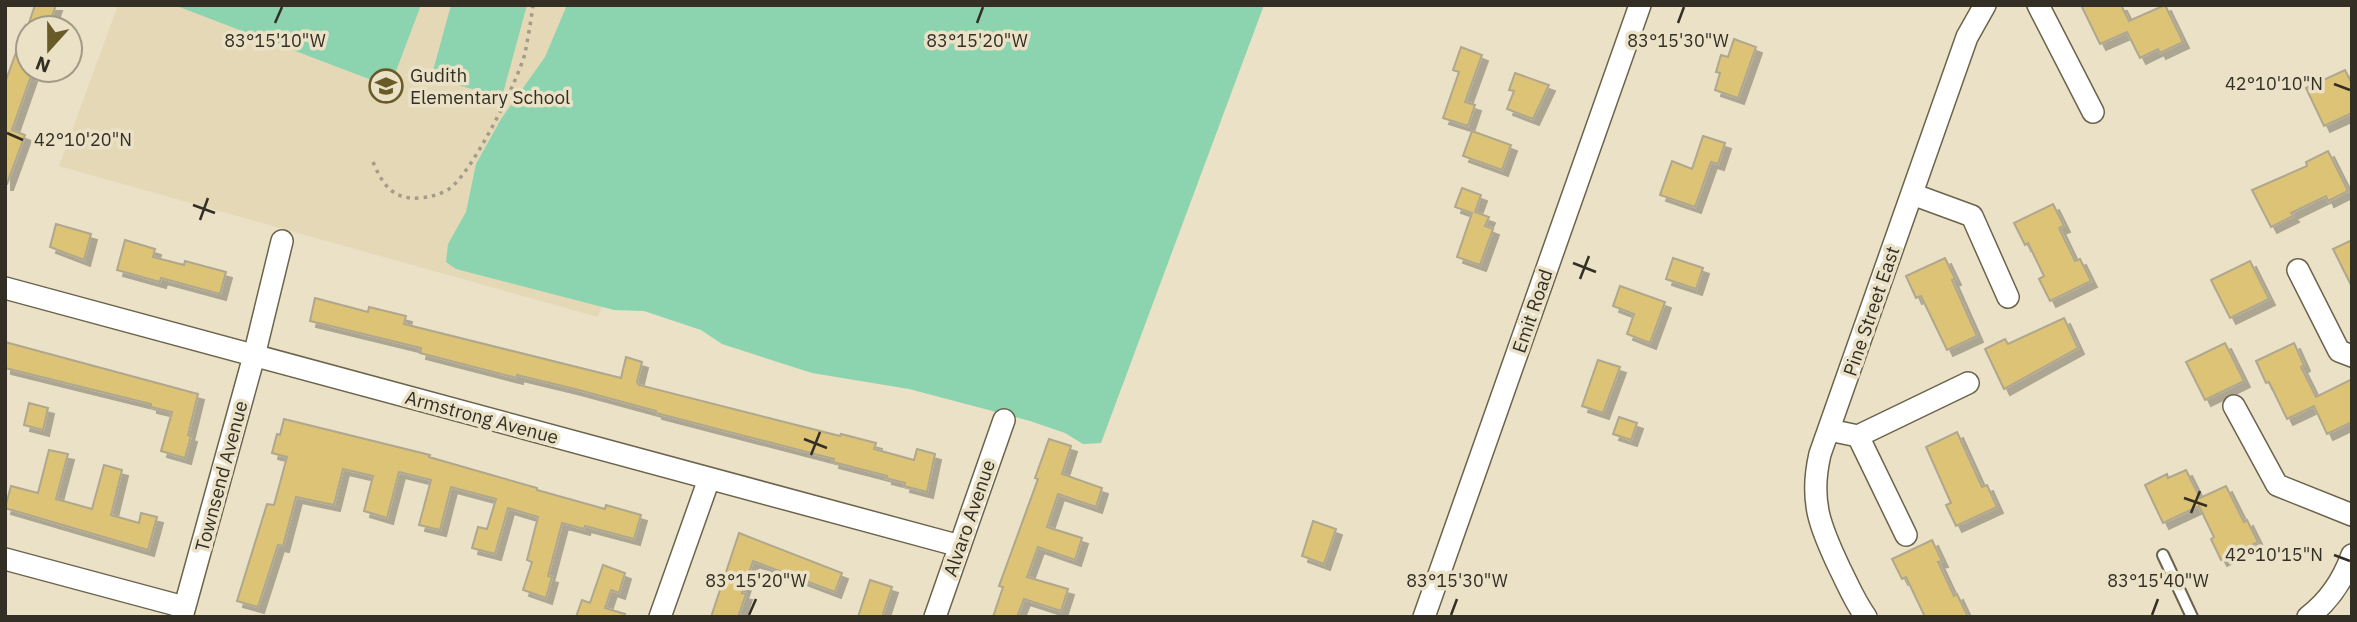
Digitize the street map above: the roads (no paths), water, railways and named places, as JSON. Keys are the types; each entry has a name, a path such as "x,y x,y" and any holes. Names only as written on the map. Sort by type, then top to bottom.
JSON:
{"street":[{"name":"Emit Road","path":"1424,617 1640,5"},
{"name":"Pine Street East","path":"1866,617 1855,601 1817,514 1815,474 1967,37 1985,5"},
{"path":"2038,5 2093,112"},
{"path":"1912,194 1972,216 2008,297"},
{"name":"Townsend Avenue","path":"183,612 282,240"},
{"path":"2298,270 2339,351 2352,356"},
{"name":"Armstrong Avenue","path":"5,288 256,345 709,479 960,546"},
{"path":"1829,430 1858,436 1968,383"},
{"path":"2234,406 2277,485 2352,516"},
{"name":"Alvaro Avenue","path":"935,617 1004,420"},
{"path":"1858,436 1906,535"},
{"path":"660,617 709,479"},
{"path":"2308,617 2345,585 2352,555"},
{"path":"5,559 183,612"}],"lane":[{"path":"2163,555 2192,617"}],"place":[{"name":"Gudith Elementary School","path":"386,86"}]}
